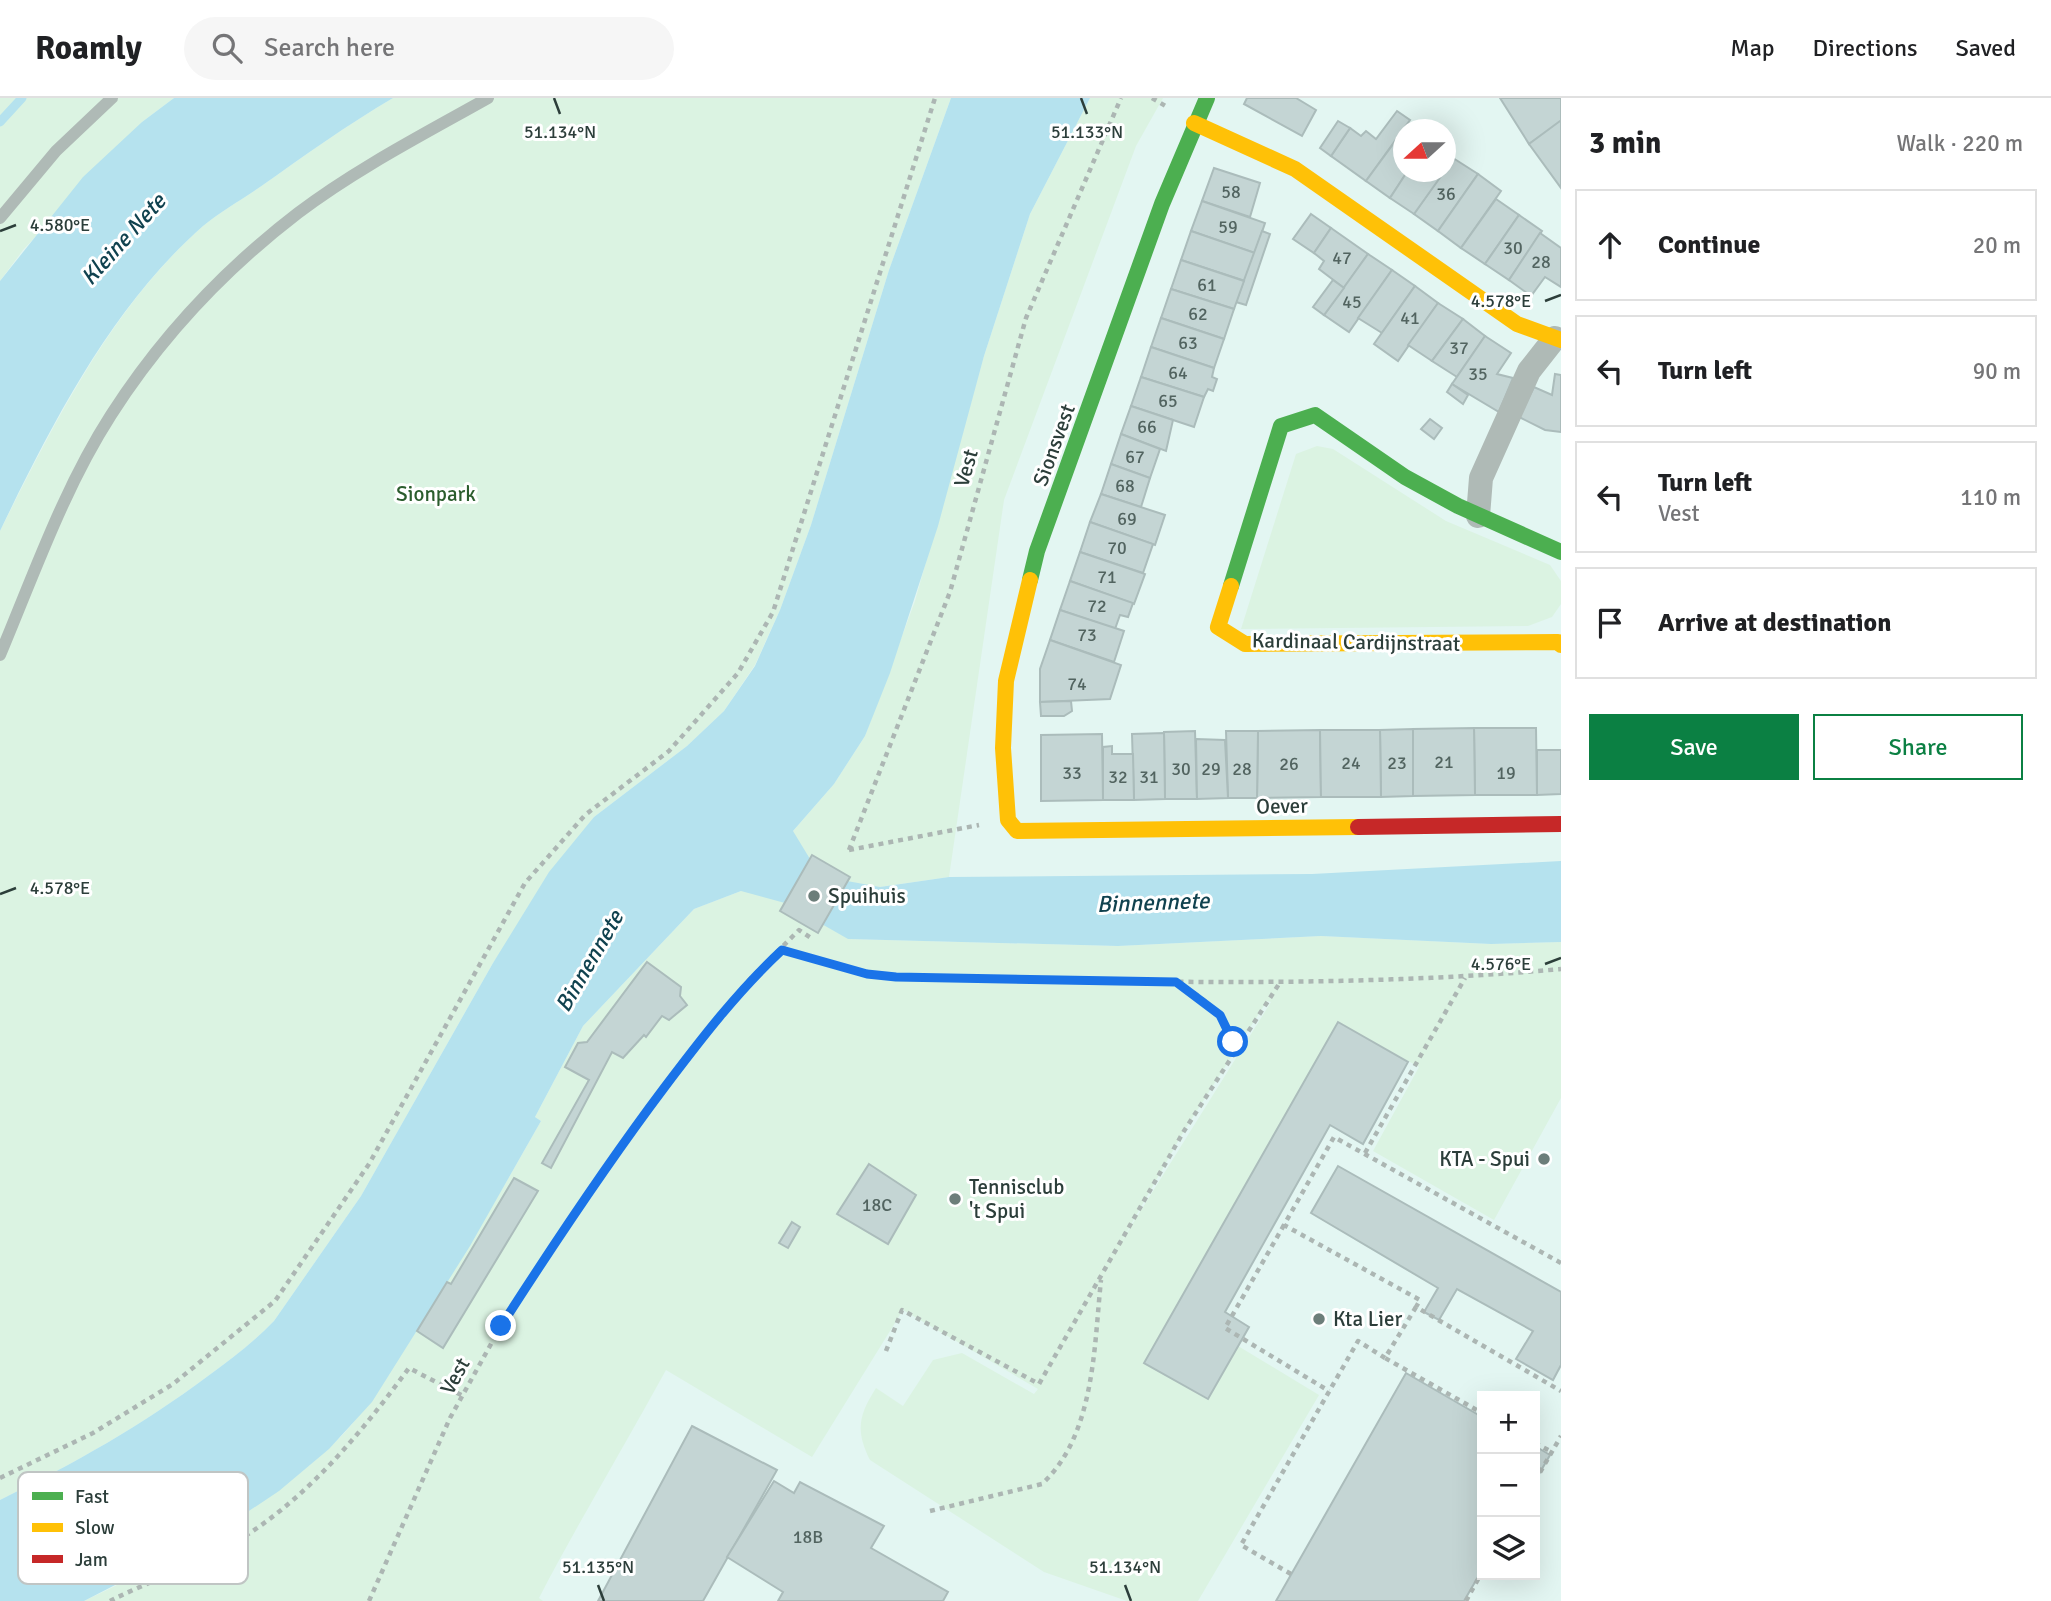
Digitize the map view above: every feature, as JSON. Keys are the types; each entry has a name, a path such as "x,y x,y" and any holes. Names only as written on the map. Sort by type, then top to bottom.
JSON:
{"street":[{"name":"Sionsvest","path":"1008,820 1003,748 1006,681 1037,551 1194,123 1207,98"},
{"path":"1194,123 1295,169 1517,324 1558,339 1530,371 1481,478 1478,516"},
{"name":"Kardinaal Cardijnstraat","path":"1560,642 1245,644 1218,627 1281,426 1315,415 1405,477 1478,516 1561,552"},
{"name":"Oever","path":"1008,820 1017,831 1561,824"}],"lane":[{"path":"0,218 56,151 112,98"},
{"path":"0,655 73,484 110,415 159,347 192,308 298,213 384,158 488,98"}],"path":[{"path":"0,1478 93,1433 173,1384 275,1301 369,1164 524,883 585,815 669,751 738,673 773,612 934,98"},
{"name":"Vest","path":"1008,820 849,850 950,592 1026,318 1121,98"},
{"name":"Vest","path":"369,1601 463,1396 501,1326 557,1237 641,1118 743,989 799,930 811,938"},
{"path":"782,950 867,974 896,977 1279,984 1465,978 1561,969"},
{"path":"1365,1153 1465,978"},
{"path":"1176,982 1220,1015 1230,1033 1233,1053"},
{"path":"887,1351 902,1310 1039,1384 1184,1131 1279,984"},
{"path":"1329,1391 1225,1328 1334,1137 1561,1263"},
{"path":"1284,1225 1420,1300 1385,1358"},
{"path":"930,1511 1042,1484 1051,1476 1080,1421 1089,1383 1102,1276"},
{"path":"1416,1307 1561,1391"},
{"path":"1291,1574 1241,1545 1358,1341 1477,1410"},
{"path":"248,1533 280,1510 330,1467 364,1429 409,1368 463,1396"},
{"path":"1540,1472 1561,1436"},
{"path":"1540,1446 1552,1452"},
{"path":"1466,1601 1478,1580"},
{"path":"110,1601 147,1584"}],"green space":[{"path":"0,98 174,98 142,122 23,250 0,281"},
{"name":"Sionpark","path":"393,98 951,98 889,270 811,525 780,610 755,665 724,711 687,746 594,817 493,963 361,1196 274,1321 234,1357 183,1394 81,1458 55,1472 18,1472 18,1491 0,1500 0,531 87,369 140,293 170,258 203,226"},
{"path":"1090,98 1163,98 1136,146 1004,500 949,877 880,887 854,883 848,939 1118,946 1321,936 1491,944 1561,942 1561,1098 1494,1220 1373,1151 1419,1067 1338,1022 1144,1363 1208,1399 1238,1346 1319,1395 1198,1601 1127,1601 1044,1572 870,1460 862,1440 861,1423 866,1406 876,1388 903,1406 933,1360 962,1353 1034,1394 1038,1389 903,1310 812,1457 666,1370 554,1569 539,1598 543,1601 84,1601 118,1584 248,1584 248,1512 327,1450 362,1412 444,1286 541,1121 535,1117 583,1026 694,909 741,891 834,784 865,736 915,601 984,356 1030,214","holes":["1267,1001 1271,1002 1120,1244 1184,1131"]},
{"path":"1317,446 1333,449 1446,521 1550,565 1561,581 1561,604 1552,617 1528,626 1241,629 1296,454"}],"water":[{"name":"Kleine Nete","path":"174,98 393,98 216,216 170,258 112,329 87,368 41,449 0,531 0,281 83,177 142,122"},
{"name":"Binnennete","path":"951,98 1090,98 1030,214 984,356 938,526 890,673 865,736 834,784 793,831 810,859 847,881 880,887 949,877 1312,874 1561,861 1561,942 1491,944 1321,936 1118,946 848,939 785,903 741,891 694,909 583,1026 535,1117 541,1121 470,1246 372,1402 329,1449 279,1491 248,1512 248,1472 55,1472 133,1427 183,1394 234,1357 274,1321 361,1196 493,963 549,872 594,817 687,746 724,711 755,666 780,610 811,525 889,270"},
{"path":"18,1491 18,1584 117,1584 84,1601 0,1601 0,1500"}],"building":[{"path":"1247,98 1296,98 1316,110 1302,136 1244,104"},
{"path":"1500,98 1561,98 1561,122 1529,144"},
{"path":"1397,111 1409,119 1393,119 1393,144 1366,181 1331,156 1350,128 1361,136 1366,131 1376,139"},
{"path":"1338,121 1350,128 1331,156 1320,148"},
{"path":"1561,122 1561,188 1529,144"},
{"path":"1393,144 1393,182 1400,182 1390,198 1366,181"},
{"path":"1456,160 1478,174 1438,231 1414,214 1436,182 1456,182"},
{"path":"1214,168 1260,183 1250,217 1202,201"},
{"path":"1478,174 1501,191 1461,248 1438,231"},
{"path":"1400,182 1437,182 1414,214 1390,198"},
{"path":"1496,199 1519,215 1485,264 1461,248"},
{"path":"1202,201 1265,223 1255,253 1191,231"},
{"path":"1311,214 1331,228 1314,253 1293,239"},
{"path":"1519,215 1542,231 1509,280 1485,264"},
{"path":"1331,228 1368,254 1344,288 1319,269 1324,261 1314,253"},
{"path":"1191,231 1255,253 1245,281 1181,260"},
{"path":"1262,231 1270,234 1246,305 1236,302"},
{"path":"1540,233 1561,248 1561,287 1545,277 1531,296 1509,280"},
{"path":"1368,254 1392,270 1349,332 1324,315"},
{"path":"1181,260 1244,281 1234,309 1171,289"},
{"path":"1392,270 1415,286 1382,333 1358,318"},
{"path":"1333,280 1344,288 1324,315 1313,307"},
{"path":"1415,286 1438,303 1398,361 1374,344"},
{"path":"1171,289 1234,309 1224,339 1161,318"},
{"path":"1438,303 1463,319 1432,361 1408,345"},
{"path":"1161,318 1224,339 1214,368 1151,347"},
{"path":"1463,319 1485,336 1457,377 1432,361"},
{"path":"1485,336 1511,353 1497,374 1513,378 1499,412 1452,384"},
{"path":"1151,347 1214,368 1212,377 1217,379 1213,391 1208,389 1204,397 1141,377"},
{"path":"1555,374 1561,375 1561,432 1545,430 1519,417 1534,387 1552,395"},
{"path":"1141,377 1204,397 1194,427 1131,406"},
{"path":"1452,384 1468,395 1463,404 1447,392"},
{"path":"1131,406 1173,420 1166,451 1121,434"},
{"path":"1430,419 1442,428 1434,439 1421,429"},
{"path":"1121,434 1160,449 1150,478 1111,464"},
{"path":"1111,464 1150,478 1141,507 1101,494"},
{"path":"1101,494 1165,515 1155,545 1090,522"},
{"path":"1090,522 1153,544 1143,573 1080,552"},
{"path":"1080,552 1145,574 1134,604 1070,581"},
{"path":"1070,581 1133,603 1128,617 1120,615 1115,629 1060,610"},
{"path":"1060,610 1124,631 1114,662 1050,640"},
{"path":"1050,640 1121,665 1110,699 1040,702 1040,669"},
{"path":"1071,701 1072,711 1064,716 1041,716 1040,702"},
{"path":"1474,728 1536,728 1537,795 1475,795"},
{"path":"1474,728 1475,795 1413,796 1413,729"},
{"path":"1413,729 1413,796 1381,797 1380,730"},
{"path":"1320,730 1321,797 1257,798 1258,731"},
{"path":"1320,730 1380,730 1381,797 1321,797"},
{"path":"1195,731 1197,799 1165,799 1164,732"},
{"path":"1226,731 1258,731 1257,798 1228,798"},
{"path":"1164,733 1165,799 1134,800 1132,734"},
{"path":"1102,734 1103,800 1041,801 1041,735"},
{"path":"1196,739 1225,740 1228,798 1197,799"},
{"path":"1112,746 1112,754 1133,754 1134,800 1103,800 1103,747"},
{"path":"1537,750 1561,750 1561,794 1537,795"},
{"name":"Spuihuis","path":"812,855 850,877 818,933 780,911"},
{"path":"647,962 681,987 680,996 687,1005 669,1020 662,1016 646,1037 644,1035 623,1058 612,1052 551,1168 542,1163 589,1080 565,1067 578,1043 587,1042"},
{"path":"1338,1022 1408,1062 1363,1144 1330,1125 1225,1312 1249,1327 1208,1399 1144,1363"},
{"path":"869,1164 916,1195 888,1244 837,1214"},
{"path":"1338,1166 1561,1292 1561,1365 1553,1380 1516,1359 1533,1331 1457,1289 1439,1320 1424,1312 1438,1288 1311,1213"},
{"path":"514,1178 538,1191 443,1348 417,1331 447,1282 451,1284"},
{"path":"792,1222 800,1227 788,1248 779,1243"},
{"path":"1406,1373 1477,1414 1477,1579 1464,1601 1276,1601"},
{"path":"692,1426 777,1470 703,1601 598,1601"},
{"path":"1540,1449 1550,1455 1540,1472"},
{"path":"774,1481 794,1493 800,1482 884,1526 871,1548 948,1592 943,1601 778,1601 783,1592 727,1557"}],"waterway":[{"path":"0,122 22,98"}],"traffic: fast":[{"path":"1030,580 1037,551 1162,204 1207,98"},
{"path":"1231,586 1281,426 1315,415 1405,477 1458,506 1561,552"}],"traffic: slow":[{"path":"1194,123 1295,169 1517,324 1561,340"},
{"path":"1030,580 1006,681 1003,748 1008,820 1017,831 1358,827"},
{"path":"1231,586 1218,627 1245,644 1558,642 1561,645"}],"traffic: jam":[{"path":"1358,827 1561,824"}],"place":[{"name":"Spuihuis","path":"814,896"},
{"name":"KTA - Spui","path":"1544,1159"},
{"name":"Tennisclub 't Spui","path":"955,1199"},
{"name":"Kta Lier","path":"1319,1319"}],"route":[{"path":"501,1326 557,1237 641,1118 704,1034 750,979 782,950 867,974 896,977 1176,982 1220,1015 1233,1042"}]}
